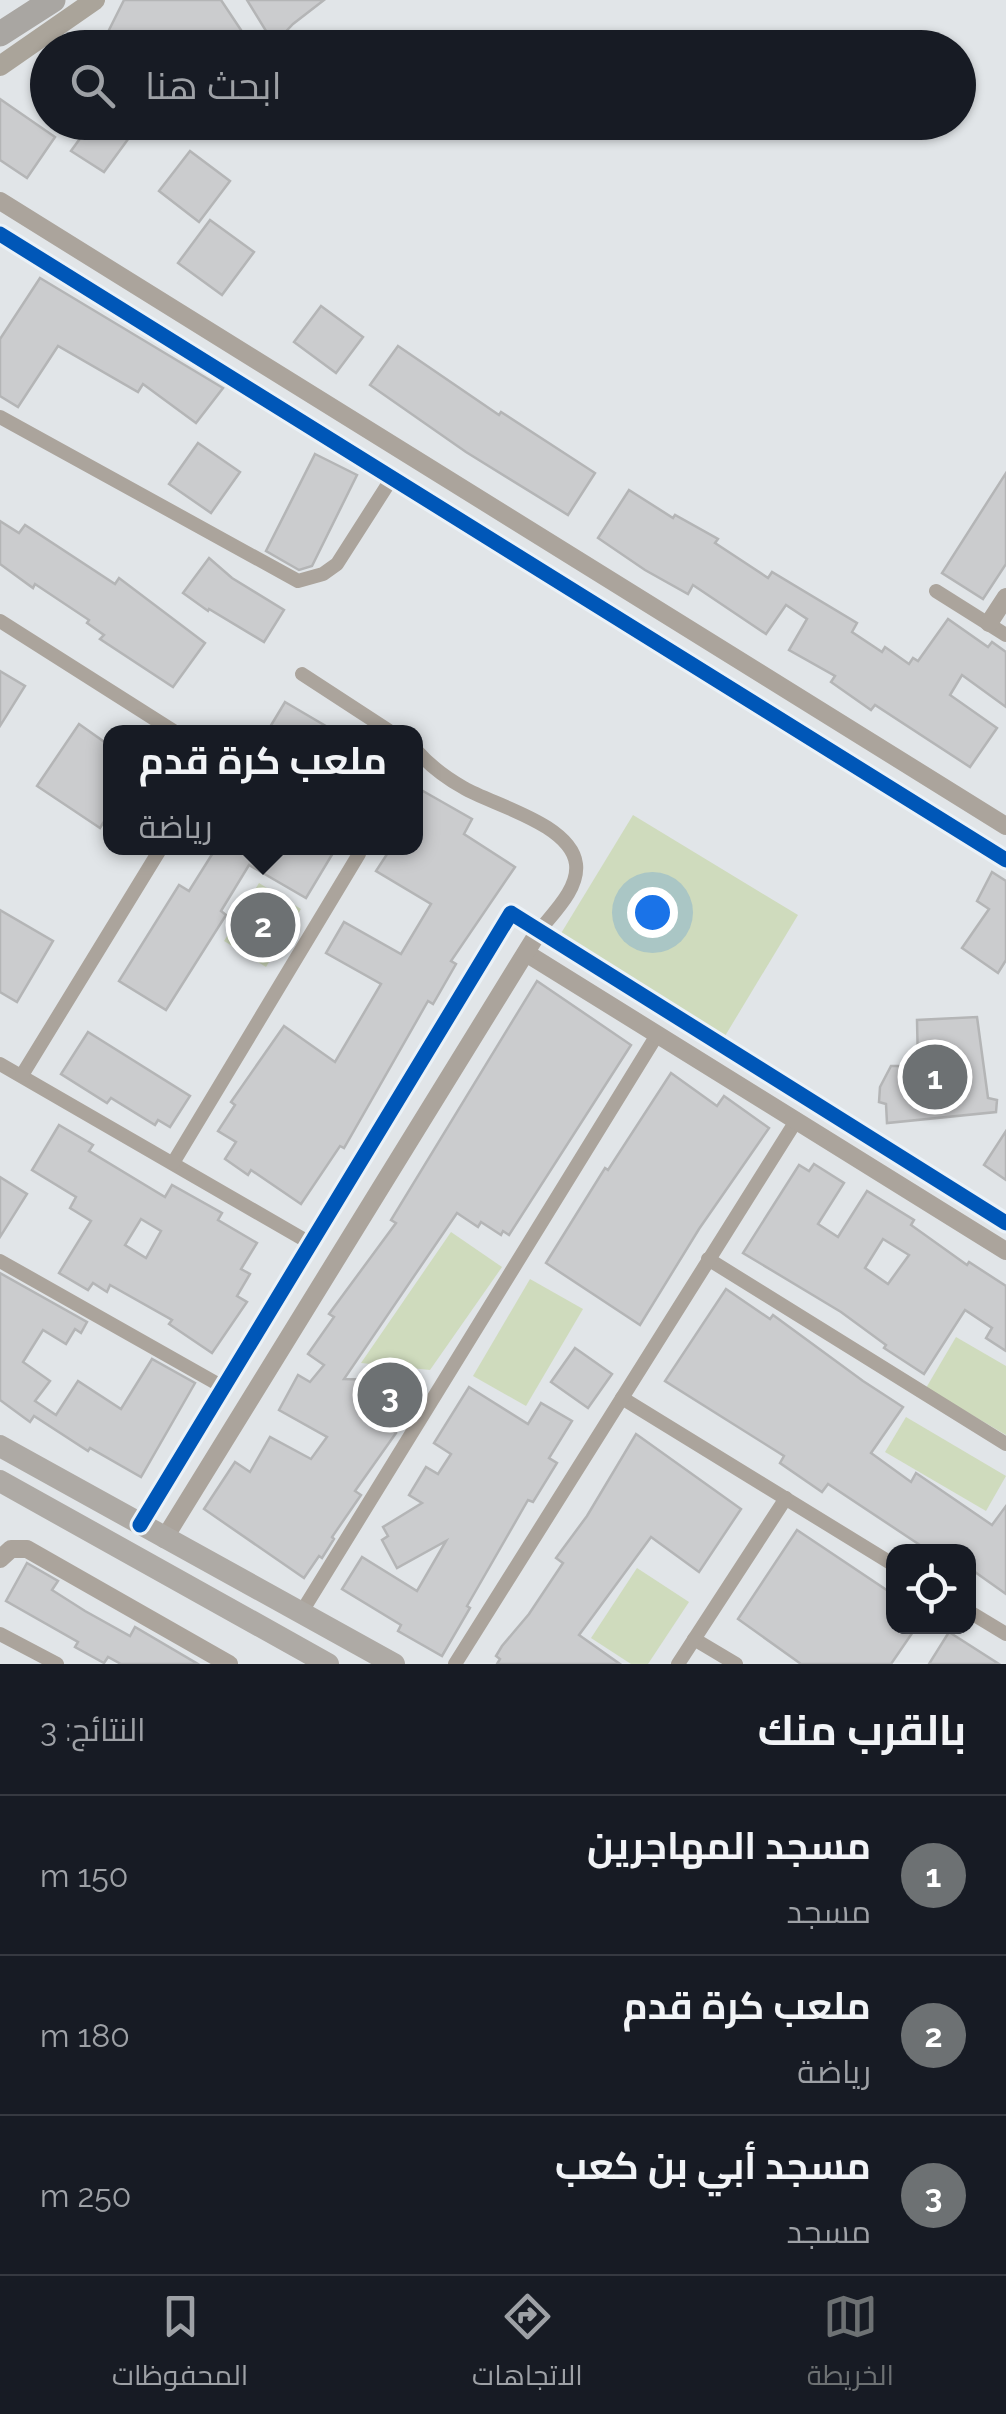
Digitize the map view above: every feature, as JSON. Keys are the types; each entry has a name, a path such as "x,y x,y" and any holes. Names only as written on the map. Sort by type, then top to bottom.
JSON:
{"highway":[{"path":"0,34 53,0"}],"main road":[{"path":"52,30 95,0"},
{"path":"0,66 30,45"},
{"path":"0,1446 394,1664"},
{"path":"0,1481 328,1664"}],"street":[{"path":"0,201 1006,826"},
{"path":"0,234 1006,860"},
{"path":"0,417 298,581 323,574 336,564 392,478"},
{"path":"936,592 1006,635"},
{"path":"989,624 1006,597"},
{"path":"0,620 164,725"},
{"path":"302,674 380,725"},
{"path":"164,1539 539,931 567,895 574,878 576,863 558,838 528,816 467,790 423,757"},
{"path":"22,1075 157,855"},
{"path":"173,1164 358,855"},
{"path":"140,1525 512,913 1006,1223"},
{"path":"526,953 1006,1251"},
{"path":"301,1613 657,1035"},
{"path":"0,1064 310,1243"},
{"path":"456,1664 796,1120"},
{"path":"708,1260 1006,1444"},
{"path":"0,1261 223,1387"},
{"path":"622,1398 886,1560"},
{"path":"678,1664 786,1498"},
{"path":"0,1559 11,1550 27,1549 229,1664"},
{"path":"976,1616 1006,1634"},
{"path":"0,1634 57,1664"},
{"path":"694,1639 736,1664"}],"green space":[{"path":"633,815 798,915 725,1036 560,935"},
{"path":"259,883 301,909 266,967 224,941"},
{"path":"451,1232 502,1267 430,1370 361,1363"},
{"path":"530,1279 583,1309 526,1406 473,1376"},
{"path":"956,1337 1006,1366 1006,1435 926,1388"},
{"path":"906,1417 1006,1476 986,1511 885,1452"},
{"path":"637,1568 689,1602 648,1664 631,1664 591,1638"}],"building":[{"path":"124,0 221,0 241,30 109,30"},
{"path":"247,0 324,0 287,30 265,30"},
{"path":"0,99 30,120 30,140 53,140 27,178 0,160"},
{"path":"79,140 127,140 104,172 71,151"},
{"path":"190,151 230,181 199,222 159,191"},
{"path":"210,220 254,252 222,295 178,263"},
{"path":"40,278 223,388 196,423 143,384 138,392 58,346 18,407 0,396 0,339"},
{"path":"321,306 363,337 336,373 294,342"},
{"path":"398,346 499,415 501,412 595,473 568,515 466,452 370,385"},
{"path":"198,443 240,472 211,513 169,484"},
{"path":"315,454 357,475 312,566 299,570 266,551"},
{"path":"1006,473 1006,564 983,599 942,573"},
{"path":"629,490 673,518 675,515 718,539 715,543 768,578 772,572 857,623 852,632 882,652 885,647 909,664 913,658 918,661 948,619 988,647 992,642 1006,652 1006,707 962,675 950,695 997,728 970,767 875,705 871,710 831,682 835,676 789,650 807,619 786,605 766,634 693,585 688,594 598,538"},
{"path":"0,521 19,533 25,525 115,584 119,578 205,643 173,687 100,639 104,635 87,623 89,620 0,564"},
{"path":"209,558 232,578 284,610 264,642 183,593"},
{"path":"0,671 25,686 0,726"},
{"path":"285,702 324,725 271,725"},
{"path":"79,724 103,741 100,828 37,786"},
{"path":"423,791 472,819 464,834 515,867 451,961 456,964 433,1004 428,1001 344,1148 340,1146 301,1204 251,1170 248,1175 225,1159 236,1142 218,1131 235,1105 231,1102 284,1026 335,1062 381,984 326,953 344,922 401,954 431,904 376,871 386,855 423,855"},
{"path":"212,855 332,855 306,898 249,865 221,911 226,915 166,1010 119,981 179,885 189,891"},
{"path":"992,872 1006,881 1006,960 998,973 962,948 989,909 977,901"},
{"path":"0,910 53,941 17,1002 0,992"},
{"path":"537,981 631,1045 509,1235 503,1231 501,1235 481,1222 478,1227 457,1213 344,1379 414,1381 412,1412 361,1408 396,1433 355,1491 361,1495 322,1558 319,1556 304,1578 204,1509 235,1462 250,1472 270,1437 311,1459 327,1437 279,1410 298,1375 310,1382 324,1365 308,1354 334,1317 329,1314 396,1223 391,1220"},
{"path":"977,1017 988,1098 997,1100 996,1112 887,1123 886,1104 879,1102 880,1087 891,1066 918,1066 917,1020"},
{"path":"88,1032 190,1096 170,1127 158,1120 155,1125 111,1098 107,1103 61,1074"},
{"path":"671,1073 717,1106 724,1096 769,1128 699,1229 640,1325 546,1263"},
{"path":"59,1125 93,1145 89,1151 165,1197 172,1185 222,1213 218,1220 257,1243 241,1269 250,1274 237,1296 247,1302 212,1353 169,1324 172,1320 110,1285 107,1292 93,1283 88,1290 59,1273 91,1221 70,1208 76,1197 32,1170","holes":["141,1219 161,1231 146,1258 125,1245"]},
{"path":"1006,1131 1006,1180 984,1165"},
{"path":"814,1164 844,1183 818,1224 838,1237 867,1191 914,1220 911,1225 967,1265 969,1262 1006,1286 1006,1351 986,1338 992,1328 965,1310 924,1374 884,1348 886,1345 841,1312 743,1253 799,1165 809,1171","holes":["883,1239 909,1255 888,1284 865,1268"]},
{"path":"0,1177 27,1194 0,1237"},
{"path":"0,1273 87,1322 81,1333 75,1329 66,1344 43,1330 23,1362 50,1381 35,1401 56,1415 78,1381 121,1409 152,1359 195,1383 141,1477 90,1448 88,1451 34,1416 30,1422 0,1400"},
{"path":"726,1289 770,1319 773,1315 903,1407 871,1453 911,1482 916,1473 992,1525 1006,1506 1006,1594 976,1573 976,1544 918,1544 828,1484 822,1492 780,1463 784,1456 665,1381"},
{"path":"575,1348 612,1374 588,1408 551,1382"},
{"path":"469,1387 528,1424 541,1403 572,1421 549,1458 557,1463 533,1502 528,1500 442,1656 398,1631 401,1625 342,1589 362,1557 417,1591 446,1541 397,1568 382,1540 388,1536 383,1527 422,1503 409,1495 426,1467 438,1474 451,1454 434,1443"},
{"path":"636,1434 741,1509 699,1572 651,1537 579,1635 620,1664 497,1664 500,1659 496,1656 502,1646 563,1563 556,1558 587,1516"},
{"path":"797,1530 886,1590 886,1634 912,1634 891,1664 801,1664 738,1619"},
{"path":"27,1563 58,1581 52,1590 85,1611 130,1636 135,1627 198,1664 121,1664 108,1657 104,1663 75,1647 78,1642 6,1601"},
{"path":"948,1634 952,1634 999,1664 929,1664"}],"cycle path":[{"path":"0,234 1006,860"},
{"path":"140,1525 511,913 1006,1223"}],"place":[{"name":"ملعب كرة قدم","path":"263,925"},
{"name":"مسجد المهاجرين","path":"935,1077"},
{"name":"مسجد أبي بن كعب","path":"390,1395"}]}
